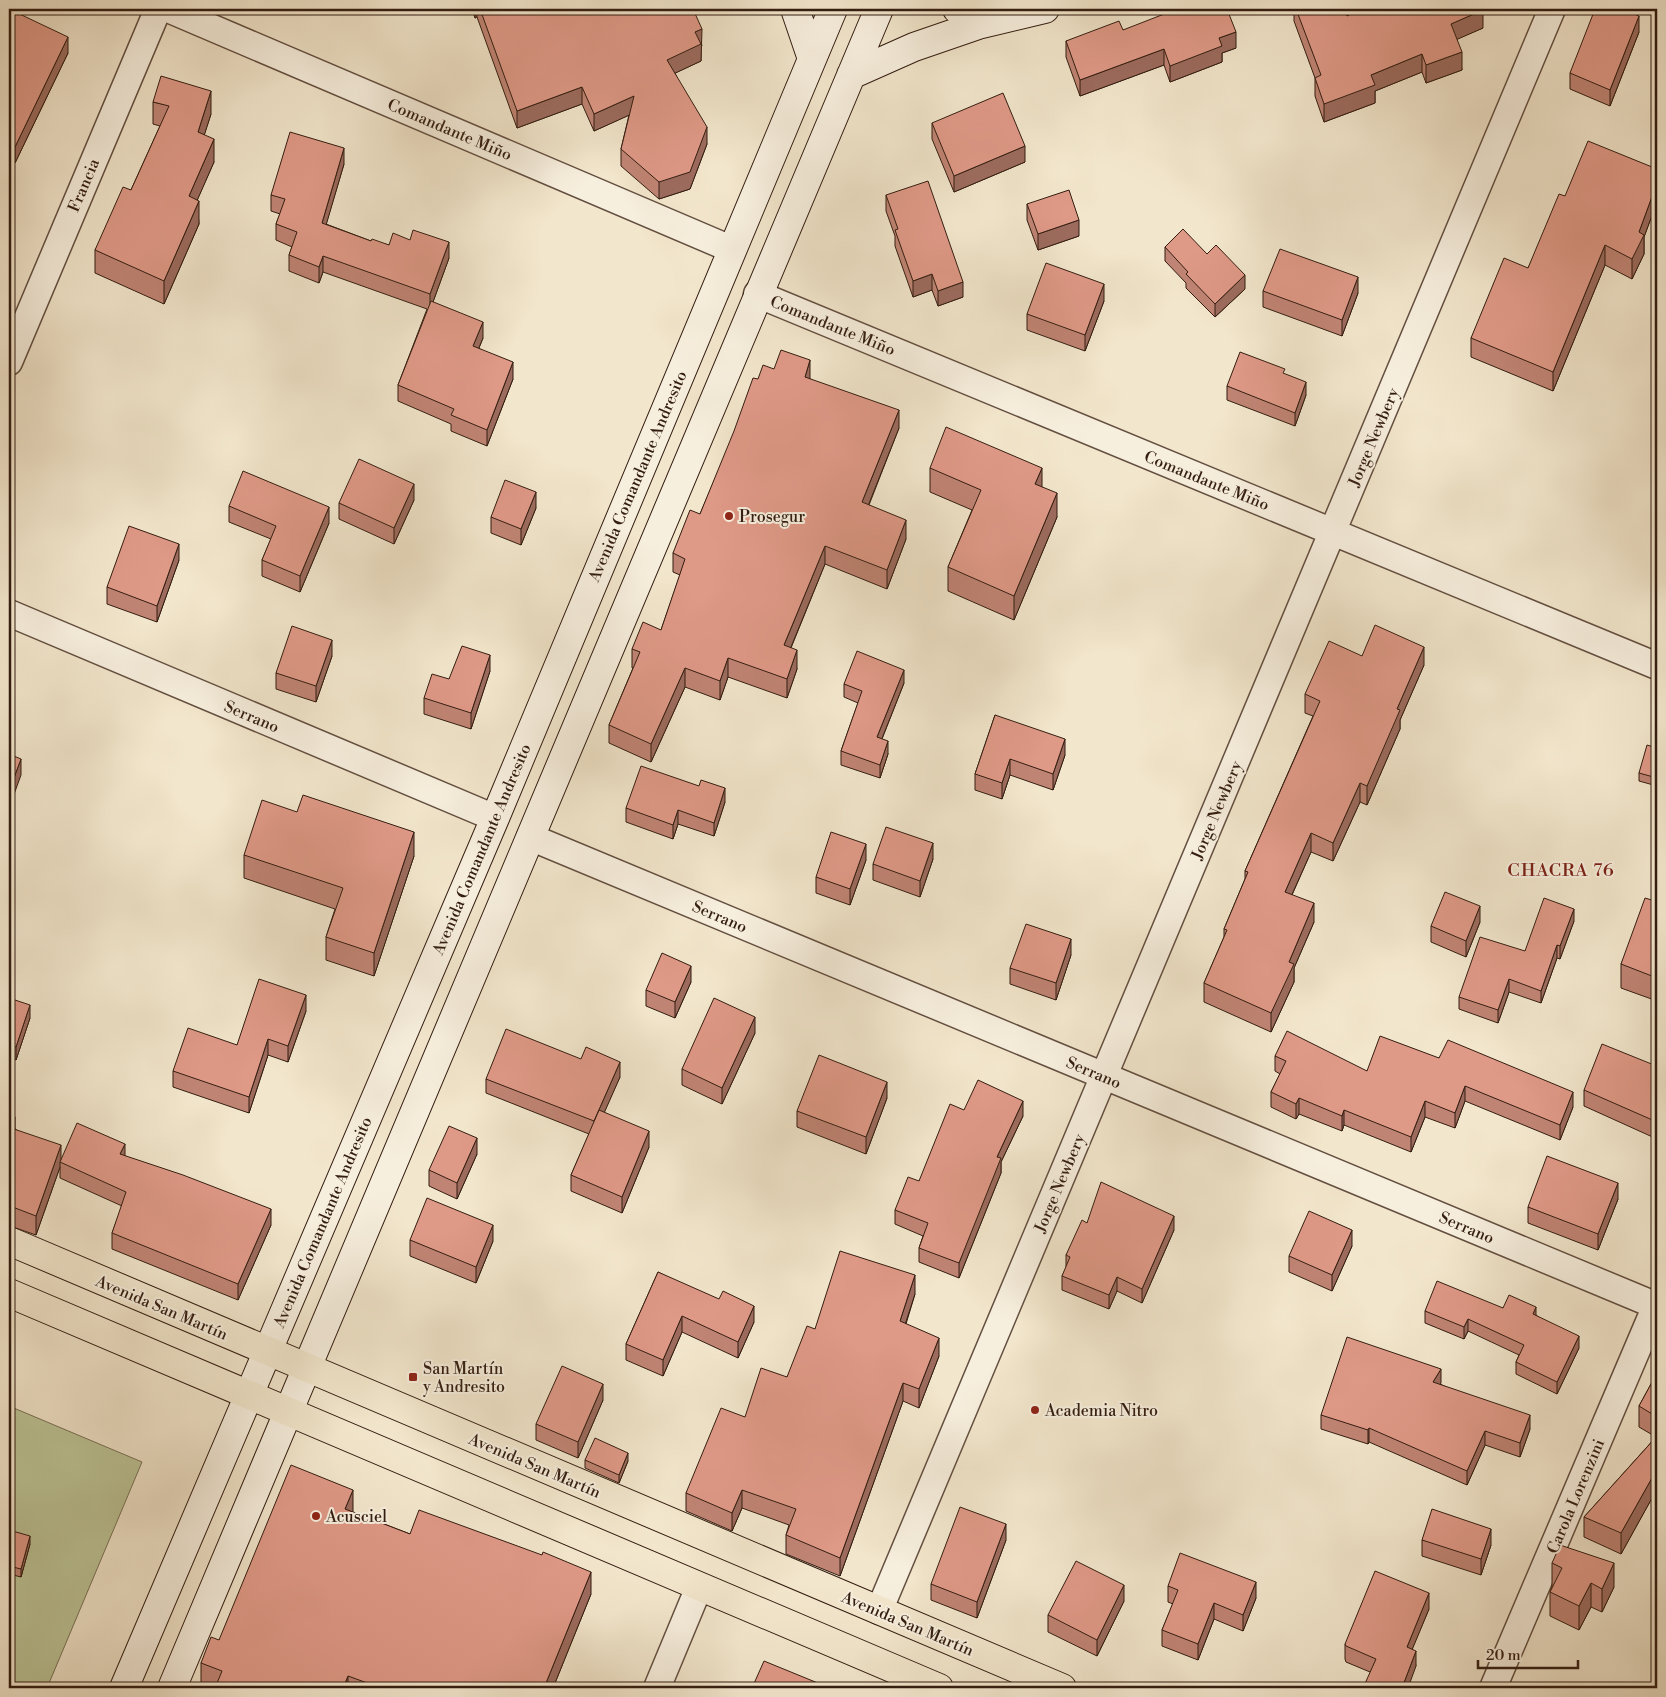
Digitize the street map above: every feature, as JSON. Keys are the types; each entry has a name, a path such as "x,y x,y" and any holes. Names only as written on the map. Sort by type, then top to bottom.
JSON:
{"main road":[{"path":"795,9 812,59"},
{"name":"Avenida Comandante Andresito","path":"124,1688 266,1351 495,818 731,249 833,9"},
{"path":"172,1688 757,294 879,9"},
{"path":"957,9 991,12 1044,9"},
{"path":"851,75 914,47 978,25 1044,9"},
{"name":"Avenida San Martín","path":"9,1241 1062,1688"},
{"path":"9,1293 939,1688"}],"street":[{"name":"Francia","path":"9,362 158,9"},
{"name":"Comandante Miño","path":"168,9 731,249"},
{"name":"Jorge Newbery","path":"879,1611 1552,9"},
{"name":"Comandante Miño","path":"757,294 1657,666"},
{"name":"Serrano","path":"9,612 495,818"},
{"name":"Serrano","path":"530,837 1657,1305"},
{"name":"Carola Lorenzini","path":"1493,1688 1657,1305"},
{"path":"657,1688 699,1586"}],"green space":[{"path":"9,1406 142,1462 47,1688 9,1688"}],"building":[{"path":"9,9 68,37 15,147 9,145"},
{"path":"480,9 693,9 702,29 695,32 701,44 667,60 707,127 690,172 659,182 621,149 634,96 594,114 582,87 517,111"},
{"path":"1177,9 1227,9 1236,32 1219,38 1222,46 1170,66 1164,49 1080,80 1066,41 1119,21 1123,30"},
{"path":"1296,9 1344,9 1347,16 1360,9 1483,10 1451,24 1462,52 1426,65 1422,54 1371,75 1375,85 1324,104 1315,78 1321,75"},
{"path":"1595,9 1622,9 1639,16 1610,90 1570,73"},
{"path":"161,76 211,91 198,132 214,139 189,196 199,201 164,281 95,250 123,187 131,190 169,106 153,102"},
{"path":"1003,93 1025,146 954,176 932,123"},
{"path":"290,132 344,148 322,223 371,241 372,239 389,245 393,233 410,240 413,230 449,242 430,294 323,256 319,267 289,255 297,232 276,224 285,199 271,195"},
{"path":"1588,141 1657,169 1657,183 1639,232 1644,235 1632,259 1605,245 1553,372 1471,338 1504,258 1528,268 1559,194 1565,196"},
{"path":"928,181 963,282 938,291 932,274 913,281 895,230 898,229 886,195"},
{"path":"1069,190 1079,220 1038,234 1027,204"},
{"path":"1183,229 1207,254 1216,245 1245,275 1215,304 1186,274 1188,272 1165,247"},
{"path":"1280,249 1358,277 1342,320 1263,291"},
{"path":"1046,263 1104,284 1085,335 1027,314"},
{"path":"431,301 483,322 473,346 513,362 487,430 451,415 454,409 398,385"},
{"path":"781,350 810,360 805,377 899,410 862,502 906,520 887,570 825,546 784,645 797,650 787,679 728,658 720,681 685,668 651,744 609,725 640,652 632,649 643,622 661,630 685,559 673,553 690,510 700,514 734,431 753,378 758,379 763,365 774,369"},
{"path":"1240,352 1285,369 1283,373 1306,382 1295,413 1227,386"},
{"path":"946,427 1042,468 1035,484 1057,493 1014,596 948,567 981,490 930,468"},
{"path":"359,459 414,484 394,528 339,503"},
{"path":"243,471 329,507 300,576 262,560 276,526 229,506"},
{"path":"505,480 536,492 521,529 491,517"},
{"path":"129,526 179,544 157,606 107,587"},
{"path":"1375,625 1424,647 1397,709 1400,710 1367,786 1360,783 1333,843 1311,833 1285,892 1314,903 1289,962 1294,964 1271,1013 1204,983 1227,930 1224,929 1248,872 1245,871 1320,701 1305,694 1329,641 1362,656"},
{"path":"292,626 332,640 316,686 276,673"},
{"path":"462,646 490,655 471,713 424,698 432,674 449,679"},
{"path":"857,651 904,670 877,737 888,741 880,765 841,751 862,691 844,684"},
{"path":"995,715 1065,739 1053,774 1010,759 1002,783 975,774"},
{"path":"1647,745 1657,748 1657,778 1639,773"},
{"path":"9,754 21,759 9,791"},
{"path":"641,766 699,786 701,780 725,788 714,823 678,810 673,825 626,808"},
{"path":"303,795 414,832 374,953 326,937 343,888 244,855 262,800 297,812"},
{"path":"886,827 933,843 920,881 873,864"},
{"path":"831,832 866,844 850,889 816,877"},
{"path":"1445,892 1480,906 1466,941 1431,926"},
{"path":"1657,895 1657,978 1621,964 1645,898 1655,901"},
{"path":"1544,898 1574,909 1560,946 1557,945 1541,991 1509,979 1498,1010 1459,997 1480,937 1525,951"},
{"path":"1026,924 1071,939 1056,983 1010,968"},
{"path":"662,953 691,966 675,1002 646,990"},
{"path":"259,979 306,995 288,1046 268,1039 249,1097 173,1071 188,1028 237,1045"},
{"path":"9,998 30,1005 16,1047 9,1044"},
{"path":"714,998 755,1017 722,1088 682,1069"},
{"path":"506,1029 581,1059 586,1047 620,1062 594,1121 486,1079"},
{"path":"1287,1031 1367,1071 1380,1036 1439,1058 1448,1040 1573,1092 1560,1125 1465,1086 1455,1113 1425,1101 1411,1137 1344,1110 1342,1116 1299,1098 1296,1104 1271,1092 1286,1061 1275,1056"},
{"path":"1602,1044 1654,1065 1657,1062 1657,1122 1584,1090"},
{"path":"819,1055 887,1082 866,1137 797,1111"},
{"path":"978,1080 1023,1101 997,1157 1001,1158 959,1263 919,1248 928,1223 895,1210 908,1177 919,1181 950,1104 964,1110"},
{"path":"599,1110 649,1131 622,1197 571,1175"},
{"path":"9,1114 15,1117 11,1128 61,1145 36,1216 10,1206"},
{"path":"77,1123 125,1144 120,1154 183,1175 271,1209 238,1284 112,1233 126,1192 60,1162"},
{"path":"449,1126 477,1138 457,1183 429,1170"},
{"path":"1547,1156 1618,1183 1598,1234 1528,1207"},
{"path":"1101,1182 1174,1216 1142,1289 1117,1277 1109,1295 1062,1276 1070,1257 1066,1255 1082,1220 1087,1223"},
{"path":"427,1198 493,1225 476,1267 410,1240"},
{"path":"1309,1211 1352,1230 1332,1275 1289,1256"},
{"path":"840,1251 915,1275 900,1321 939,1338 919,1389 903,1383 840,1558 786,1535 796,1509 742,1490 732,1513 686,1493 721,1408 745,1417 761,1368 787,1377 807,1326 815,1329"},
{"path":"658,1272 719,1299 723,1291 754,1306 738,1342 682,1316 663,1360 626,1344"},
{"path":"1437,1281 1503,1308 1509,1295 1536,1307 1533,1314 1579,1336 1557,1382 1516,1362 1524,1345 1468,1319 1464,1327 1425,1311"},
{"path":"1347,1337 1441,1369 1433,1382 1530,1415 1520,1443 1485,1431 1467,1471 1369,1428 1368,1430 1321,1415"},
{"path":"562,1366 603,1384 578,1442 536,1424"},
{"path":"1657,1373 1657,1417 1639,1406"},
{"path":"1657,1436 1657,1469 1621,1533 1584,1517"},
{"path":"595,1438 628,1453 619,1475 585,1460"},
{"path":"291,1465 353,1490 345,1509 410,1534 419,1510 542,1555 543,1552 591,1572 544,1688 381,1688 348,1676 343,1688 215,1688 222,1671 201,1663 211,1637 219,1640"},
{"path":"960,1507 1006,1524 977,1602 931,1584"},
{"path":"1432,1509 1491,1529 1481,1559 1422,1540"},
{"path":"9,1530 30,1536 21,1569 9,1566"},
{"path":"1560,1545 1614,1563 1602,1589 1591,1583 1579,1606 1550,1592 1562,1568 1552,1563"},
{"path":"1180,1553 1256,1582 1243,1615 1214,1603 1198,1644 1162,1630 1178,1590 1168,1586"},
{"path":"1076,1561 1124,1585 1097,1640 1048,1615"},
{"path":"1375,1571 1429,1593 1407,1647 1416,1651 1402,1688 1363,1688 1376,1659 1345,1644"},
{"path":"764,1661 830,1688 752,1688"}],"place":[{"name":"Prosegur","path":"729,516"},
{"name":"San Martín y Andresito","path":"413,1377"},
{"name":"Academia Nitro","path":"1035,1410"},
{"name":"Acusciel","path":"316,1516"}],"district":[{"name":"CHACRA 76","path":"1561,870"}]}
